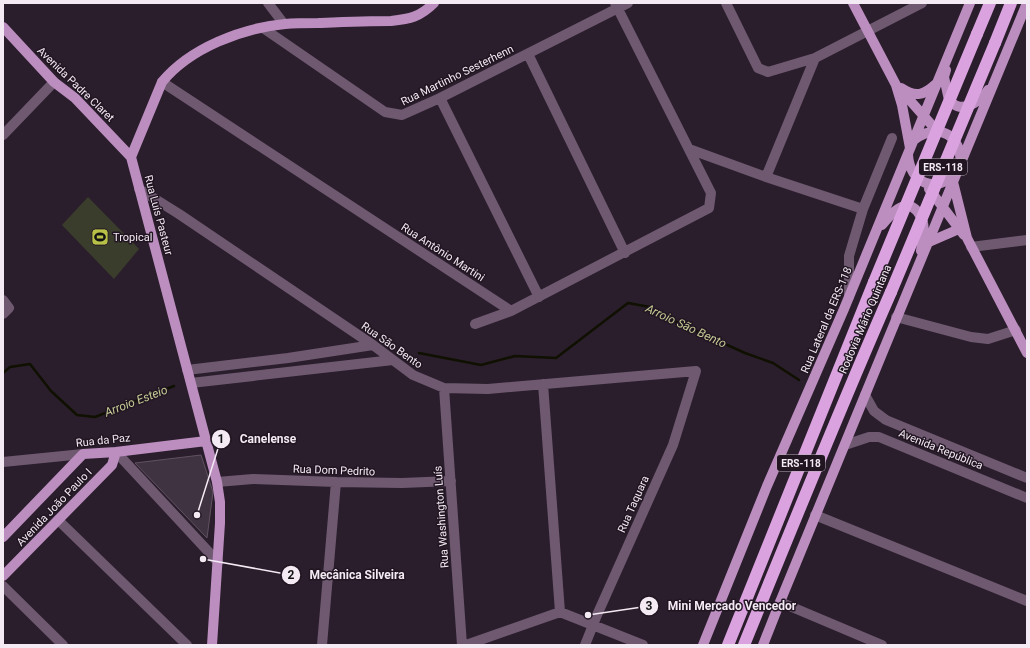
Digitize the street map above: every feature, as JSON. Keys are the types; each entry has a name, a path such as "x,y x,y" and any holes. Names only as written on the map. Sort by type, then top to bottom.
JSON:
{"highway":[{"name":"Rodovia Mário Quintana","path":"728,645 874,282 990,3"},
{"name":"Rodovia Mário Quintana","path":"744,645 819,460 891,292 1011,3"}],"main road":[{"path":"131,157 162,82 178,65 217,41 241,33 284,24 391,21 407,19 419,15 434,3"},
{"path":"853,3 896,85 905,116 911,148 908,164 911,172 924,183 969,242 1027,353"},
{"name":"Rua Lateral da ERS-118","path":"703,645 767,486 849,298 970,3"},
{"path":"763,645 896,317 943,209 1026,3"},
{"name":"Avenida Padre Claret","path":"3,27 54,82 76,98 131,157"},
{"path":"948,59 944,77 946,90 948,100 956,106 964,107 974,103 985,94 996,77"},
{"path":"896,85 908,92 919,94 927,92 937,83"},
{"path":"896,85 938,131 946,134 956,142 961,162"},
{"path":"911,148 921,135 938,131"},
{"name":"Rua Luís Pasteur","path":"131,157 217,482 220,502 220,523 212,645"},
{"path":"924,183 933,185 942,184 955,177"},
{"path":"955,177 969,242"},
{"path":"873,239 882,224 893,212 901,207 909,206 915,209 920,215 923,223 920,261"},
{"path":"928,242 959,229"},
{"name":"Rua da Paz","path":"83,454 116,452 206,441"},
{"name":"Avenida João Paulo I","path":"3,576 112,465 116,452"},
{"name":"Avenida João Paulo I","path":"3,536 83,454"}],"street":[{"path":"268,3 284,24"},
{"name":"Rua Martinho Sesterhenn","path":"263,28 385,112 402,115 440,98 528,54 616,6 628,3"},
{"path":"726,3 758,68 768,72 815,58 922,3"},
{"path":"475,324 512,311 709,208 710,193 616,6"},
{"path":"528,54 625,253"},
{"path":"766,177 815,58"},
{"path":"3,135 54,82"},
{"name":"Rua Antônio Martini","path":"162,82 512,311"},
{"path":"440,98 539,297"},
{"path":"849,298 849,256 863,209 892,138"},
{"path":"689,149 766,177 863,209"},
{"name":"Rua São Bento","path":"139,190 179,214 372,345 413,376 444,388 488,389 696,371"},
{"path":"969,242 1026,238"},
{"path":"3,300 9,307 3,314"},
{"path":"896,317 971,337 988,339 1016,330"},
{"path":"187,370 288,358 372,345"},
{"path":"288,358 290,372"},
{"path":"191,384 393,360"},
{"name":"Rua Taquara","path":"585,645 592,626 673,445 696,371"},
{"path":"543,384 560,612"},
{"name":"Rua Washington Luís","path":"444,388 462,645"},
{"name":"Avenida República","path":"865,395 874,411 886,420 1027,478"},
{"path":"918,453 924,436"},
{"name":"Avenida República","path":"845,445 869,437 879,437 1027,498"},
{"path":"116,452 218,562"},
{"name":"Rua da Paz","path":"3,462 83,454"},
{"path":"982,479 989,462"},
{"name":"Rua Dom Pedrito","path":"217,482 253,479 402,483 451,481"},
{"path":"322,645 336,482"},
{"path":"815,515 1027,601"},
{"path":"58,520 187,645"},
{"path":"3,586 57,643"},
{"path":"780,602 882,645"},
{"path":"466,645 560,612 643,645"}],"green space":[{"name":"Tropical","path":"88,197 139,249 114,279 62,225"}],"building":[{"path":"201,455 213,492 207,538 135,463"}],"waterway":[{"name":"Arroio São Bento","path":"419,353 481,365 515,356 556,358 628,303 650,307 674,321 745,353 773,363 799,380"},
{"name":"Arroio Esteio","path":"3,373 10,367 30,364 51,391 77,415 95,417 174,386"}],"place":[{"name":"Tropical","path":"100,237"},
{"name":"Canelense","path":"197,515"},
{"name":"Mecânica Silveira","path":"203,559"},
{"name":"Mini Mercado Vencedor","path":"588,615"}]}
